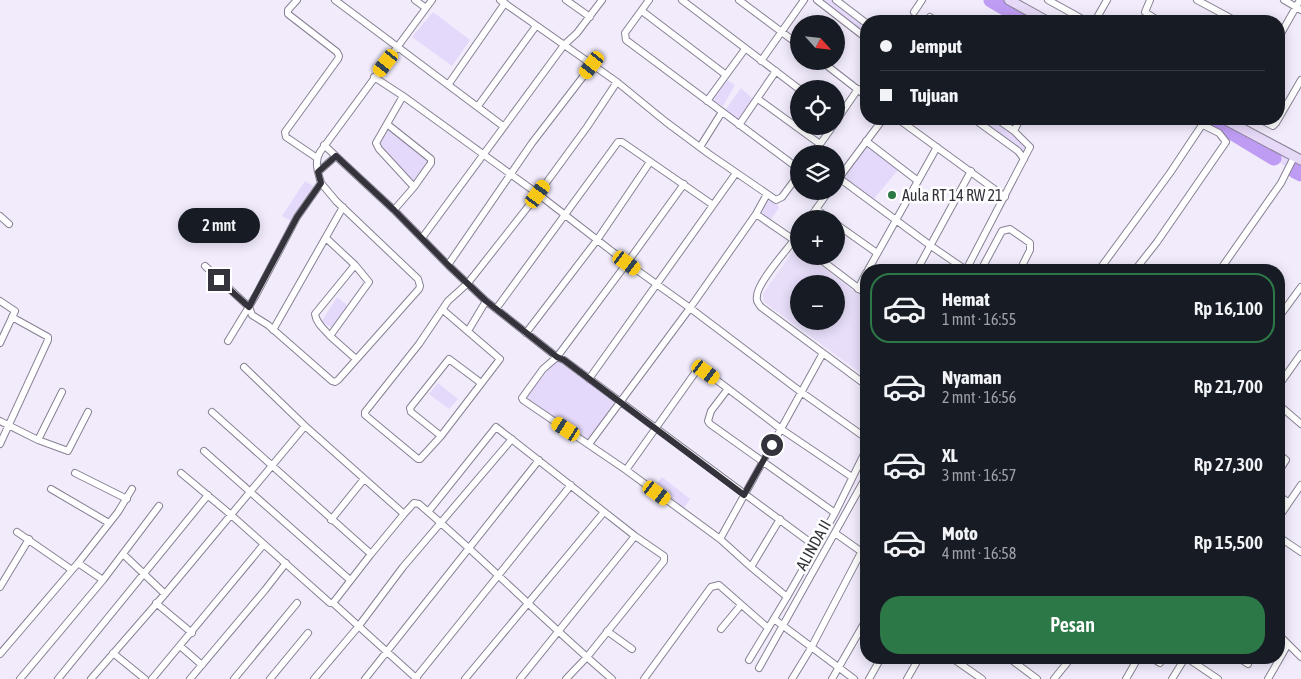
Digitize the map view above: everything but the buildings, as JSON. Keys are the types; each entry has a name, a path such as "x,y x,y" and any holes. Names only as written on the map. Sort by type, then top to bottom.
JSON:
{"street":[{"path":"297,0 288,10 288,14 340,56 285,132 286,137 317,158"},
{"path":"335,0 503,126"},
{"path":"415,0 426,8"},
{"path":"205,266 249,307 252,315 273,330 335,382 419,289 418,279 326,191 321,183 318,172 317,158 324,145 432,0"},
{"path":"566,0 590,17"},
{"path":"422,238 564,45 577,33 602,0"},
{"path":"649,0 625,33 626,40 790,162"},
{"path":"682,0 790,82"},
{"path":"739,0 790,38"},
{"path":"761,61 804,0"},
{"path":"817,0 860,33"},
{"path":"836,0 860,18"},
{"path":"914,12 922,0"},
{"path":"1009,0 1036,15"},
{"path":"1048,0 1075,15"},
{"path":"1098,15 1107,0"},
{"path":"1150,0 1145,12 1150,15"},
{"path":"1197,0 1225,15"},
{"path":"1284,0 1299,8"},
{"path":"1285,28 1299,8 1300,0"},
{"path":"448,86 502,2 617,82 666,122 776,200 780,200 790,186"},
{"path":"642,11 726,75"},
{"path":"478,106 536,26"},
{"path":"707,101 745,49"},
{"path":"448,265 510,174 592,65"},
{"path":"833,70 858,89 845,107"},
{"path":"739,125 776,71"},
{"path":"374,77 538,194 627,263 860,434"},
{"path":"1285,108 1301,80"},
{"path":"443,310 500,359 440,436 418,459 391,438 365,413 448,301 468,283 538,194 617,82"},
{"path":"403,96 376,143 378,149 414,187"},
{"path":"758,99 820,144 826,135"},
{"path":"700,147 722,112"},
{"path":"386,124 431,159 432,163 394,210"},
{"path":"845,170 878,125"},
{"path":"906,125 1005,196"},
{"path":"982,125 1018,151 1024,159"},
{"path":"969,264 1030,147 1014,130 1006,125"},
{"path":"1014,130 1017,125"},
{"path":"1104,264 1201,125"},
{"path":"1140,264 1158,242 1226,142 1209,125"},
{"path":"1224,264 1295,160 1234,125"},
{"path":"866,141 918,181"},
{"path":"496,309 618,142 622,142 713,205"},
{"path":"324,145 394,210 486,301 557,357 564,360 815,546"},
{"path":"871,264 937,147"},
{"path":"318,172 336,156"},
{"path":"526,333 597,240 650,162"},
{"path":"920,264 971,171"},
{"path":"589,379 736,173"},
{"path":"228,341 249,307 300,212 321,183"},
{"path":"684,184 557,357 543,369 522,398 626,470 720,539 787,597"},
{"path":"845,185 957,264"},
{"path":"589,444 690,308 756,214 767,194"},
{"path":"816,209 822,200"},
{"path":"273,330 342,207"},
{"path":"756,214 790,237"},
{"path":"0,216 9,224"},
{"path":"983,264 1002,231 1006,229 1010,229 1030,243 1030,250 1023,264"},
{"path":"845,230 877,253"},
{"path":"326,238 368,280 368,285 330,336"},
{"path":"790,251 759,289 756,298 757,302 761,307 860,381"},
{"path":"827,265 858,289 860,285"},
{"path":"355,266 315,314 315,317 330,336 356,359"},
{"path":"1285,309 1300,289"},
{"path":"0,301 14,311 0,343"},
{"path":"468,331 486,301"},
{"path":"0,444 48,340 48,337 12,318"},
{"path":"720,539 823,353"},
{"path":"1285,377 1301,354"},
{"path":"440,436 411,412 410,408 450,359 481,383"},
{"path":"244,367 305,426 404,514"},
{"path":"626,470 698,370 706,372 780,429 852,478"},
{"path":"727,390 711,411 708,421 710,424 835,512"},
{"path":"38,440 62,392"},
{"path":"1285,411 1300,422"},
{"path":"0,421 38,440 68,451 88,412"},
{"path":"212,412 371,554"},
{"path":"91,679 165,594 305,426"},
{"path":"428,512 495,428 498,428 635,536 664,556 664,561 587,657 566,679"},
{"path":"314,679 358,627 404,567 512,439"},
{"path":"204,451 350,580"},
{"path":"365,679 539,460"},
{"path":"748,660 787,597 835,512 860,462"},
{"path":"75,473 127,498"},
{"path":"181,473 330,603 333,603 416,679 571,485"},
{"path":"331,520 364,479"},
{"name":"ALINDA II","path":"759,668 860,488"},
{"path":"51,489 109,523"},
{"path":"0,654 72,570 109,523 132,489"},
{"path":"1285,507 1300,491"},
{"path":"58,679 208,495"},
{"path":"333,603 371,554 416,502 612,679"},
{"path":"20,679 123,554 159,506"},
{"path":"465,679 604,512"},
{"path":"751,567 780,519"},
{"path":"17,532 72,570"},
{"path":"835,533 860,551"},
{"path":"520,679 635,536"},
{"path":"0,588 29,539"},
{"path":"1285,541 1301,552"},
{"path":"152,679 264,544"},
{"path":"123,554 165,594"},
{"path":"792,679 860,561"},
{"path":"78,562 102,580"},
{"path":"190,679 286,563"},
{"path":"644,679 712,587 719,584 768,628"},
{"path":"156,603 192,633"},
{"path":"234,679 297,603"},
{"path":"721,629 741,605"},
{"path":"774,619 838,669 854,679"},
{"path":"832,679 860,630"},
{"path":"608,631 632,649"},
{"path":"270,679 308,633"},
{"path":"1285,641 1301,657"},
{"path":"1285,649 1288,644"},
{"path":"180,646 202,665"},
{"path":"113,653 145,679"},
{"path":"869,679 878,664"},
{"path":"911,678 917,664"},
{"path":"961,664 982,679"},
{"path":"1016,664 1037,679"},
{"path":"1054,679 1066,664"},
{"path":"1126,679 1135,664"},
{"path":"1172,679 1182,664"},
{"path":"1195,664 1218,679"},
{"path":"1268,679 1277,664"},
{"path":"1021,679 1026,672"}],"shaded area":[{"path":"819,0 832,0 860,21 860,31 845,20 845,15 839,15"},
{"path":"991,0 1009,0 1036,15 1017,15"},
{"path":"433,12 470,40 452,66 412,37"},
{"path":"726,79 735,85 723,106 710,99"},
{"path":"741,88 753,99 738,120 724,112"},
{"path":"985,125 1001,125 1027,146 1024,156"},
{"path":"1219,125 1235,125 1301,160 1301,174"},
{"path":"389,128 431,163 414,184 379,143"},
{"path":"867,144 899,169 872,201 845,179 845,173"},
{"path":"305,181 313,186 293,222 282,216"},
{"path":"768,198 777,203 779,208 771,219 760,214"},
{"path":"790,256 790,265 820,265 833,275 790,275 790,321 764,302 763,294"},
{"path":"845,284 860,295 860,373 802,330 845,330"},
{"path":"337,297 349,307 333,329 322,321"},
{"path":"558,358 618,402 590,443 525,398"},
{"path":"438,383 458,399 449,409 429,394"},
{"path":"662,477 690,499 684,508 655,486"}],"waterway":[{"path":"991,0 1017,15"},
{"path":"1220,125 1274,158"},
{"path":"1295,171 1301,174"}],"place":[{"name":"Aula RT 14 RW 21","path":"892,195"}],"route":[{"path":"219,280 249,307 297,217 321,183 318,172 336,156 486,301 557,357 564,360 744,495 772,445"}]}
